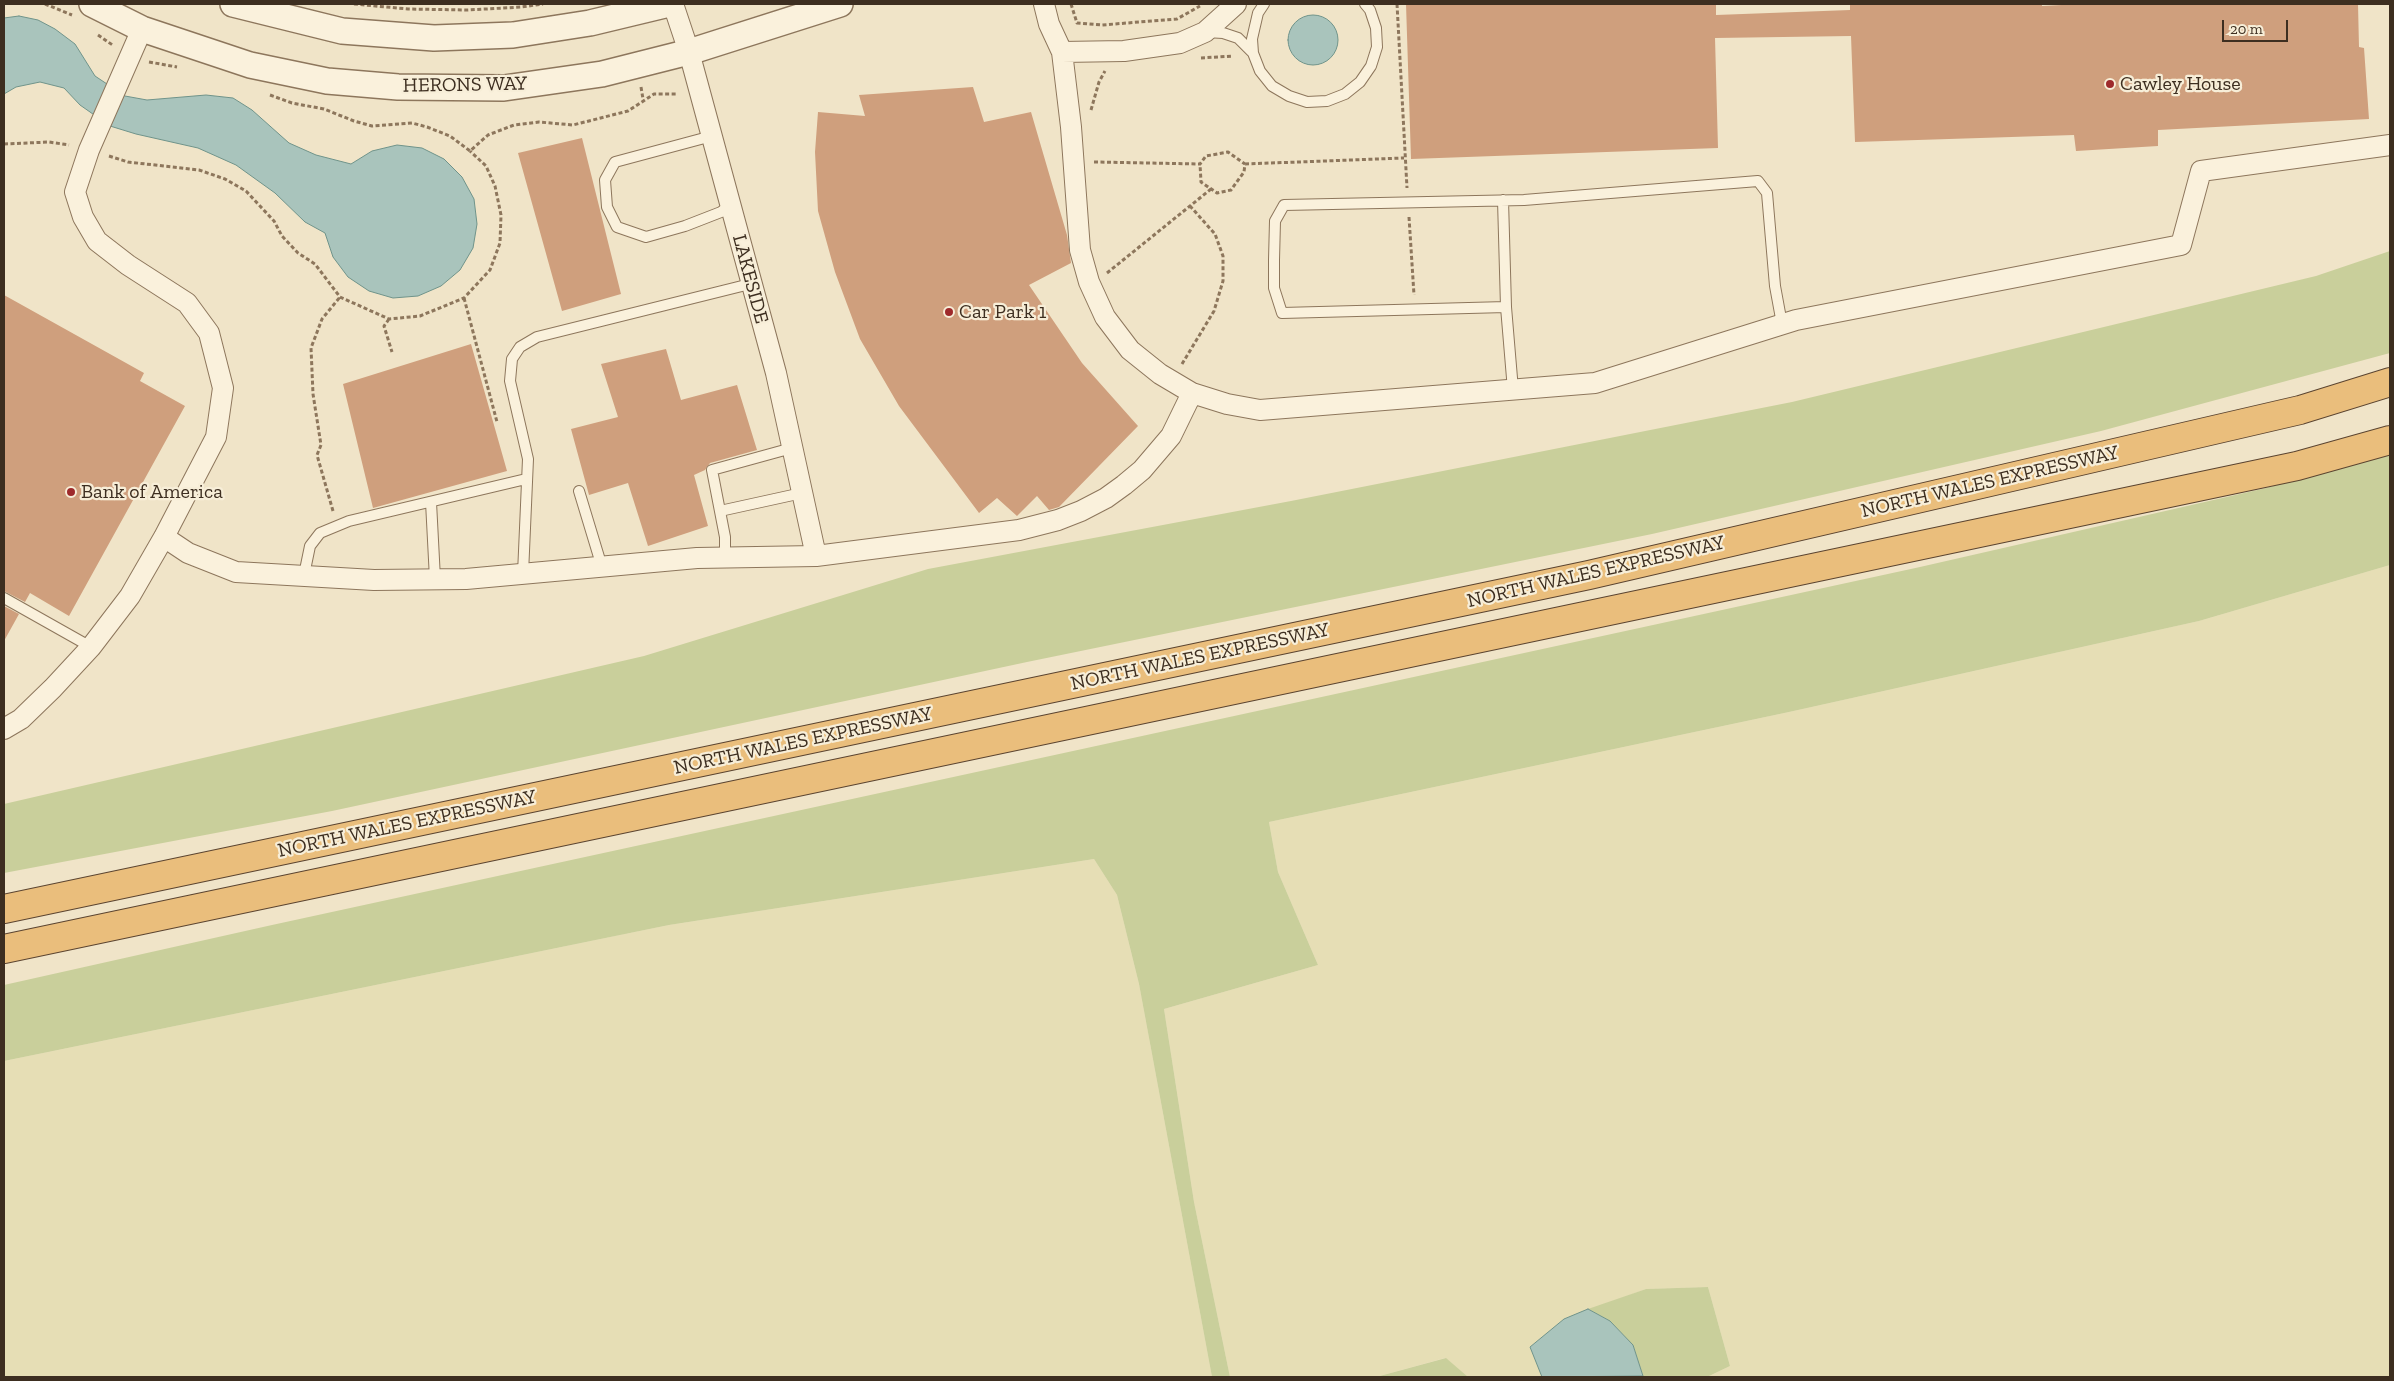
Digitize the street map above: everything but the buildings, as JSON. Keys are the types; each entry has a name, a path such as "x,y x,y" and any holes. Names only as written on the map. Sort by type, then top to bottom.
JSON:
{"highway":[{"name":"NORTH WALES EXPRESSWAY","path":"4,908 1589,575 2300,410 2390,382"},
{"name":"NORTH WALES EXPRESSWAY","path":"4,949 2297,466 2390,440"},
{"path":"4,962 394,866"}],"street":[{"name":"HERONS WAY","path":"92,4 142,30 250,65 328,80 398,87 504,88 602,74 689,52 840,4"},
{"path":"233,4 342,31 434,38 514,35 590,23 669,4"},
{"name":"LAKESIDE","path":"673,4 689,52 776,373 816,556"},
{"path":"1030,4 1049,24"},
{"path":"1044,4 1049,24 1062,52 1071,127 1080,250 1089,282 1105,317 1130,350 1173,382 1192,393 1227,404 1260,410 1595,383 1782,324 2181,245 2201,171 2390,145"},
{"path":"1062,52 1124,50 1180,43 1205,32 1236,4"},
{"path":"4,729 21,718 91,648 130,596 164,537 216,437 223,388 208,333 187,303 128,265 97,241 83,217 75,192 90,149 142,30"},
{"path":"164,537 188,552 236,572 374,580 523,574 725,558 816,556 1019,530 1058,520 1081,511 1124,486 1156,456 1171,436 1192,393"}],"lane":[{"path":"1264,4 1254,26 1253,53 1260,71 1272,86 1289,96 1307,102 1327,101 1345,94 1360,82 1371,66 1377,47 1376,28 1370,10 1365,4"},
{"path":"1205,32 1223,32 1238,38 1253,53"},
{"path":"712,136 615,162 605,180 607,207 617,227 646,237 685,226 721,212 730,205"},
{"path":"1506,308 1282,313 1274,288 1275,221 1284,205 1503,200 1758,181 1767,193 1774,286 1782,324"},
{"path":"1503,200 1506,308 1513,390"},
{"path":"523,574 528,458 510,381 512,359 520,347 537,337 742,286 751,281"},
{"path":"725,558 725,537 712,470 792,448"},
{"path":"304,575 310,546 320,533 349,520 526,479"},
{"path":"579,491 602,567"},
{"path":"720,511 802,493"},
{"path":"431,502 436,579"},
{"path":"4,598 91,648"}],"path":[{"path":"354,4 408,9 468,10 543,4"},
{"path":"1071,4 1077,23 1102,25 1177,19 1205,4"},
{"path":"1398,4 1404,158 1414,310"},
{"path":"1391,31 1398,31"},
{"path":"1194,58 1240,56"},
{"path":"1089,116 1099,82 1108,64"},
{"path":"4,144 49,142 90,149 128,162 199,170 225,179 252,197 298,253 315,264 340,297 389,319 420,316 464,298 490,270 500,243 501,224 495,186 486,166 470,151"},
{"path":"1245,164 1244,172 1231,190 1217,193 1201,182 1200,164 1206,156 1228,152 1245,164 1404,158"},
{"path":"1092,153 1092,162 1200,164"},
{"path":"1102,277 1211,189"},
{"path":"1173,382 1214,311 1223,281 1223,256 1215,234 1190,206"},
{"path":"338,526 316,454 321,445 313,394 311,348 322,319 340,297"},
{"path":"464,298 496,422"},
{"path":"389,319 384,326 392,352"}],"shaded area":[{"path":"2390,565 2390,1377 1707,1377 1730,1366 1708,1287 1646,1289 1564,1319 1530,1347 1542,1377 1467,1377 1445,1358 1376,1377 1230,1377 1194,1202 1164,1009 1318,965 1278,872 1269,822 1789,712 2199,621"},
{"path":"1094,859 1117,895 1139,984 1212,1377 4,1377 4,1061 669,925"}],"green space":[{"path":"2390,251 2390,353 2101,431 1652,534 1027,662 332,811 4,873 4,804 644,656 928,569 1291,501 1792,402 2316,276"},
{"path":"2390,453 2390,565 2199,621 1789,712 1269,822 1278,872 1318,965 1164,1009 1194,1202 1230,1377 1212,1377 1139,984 1117,895 1094,859 669,925 4,1061 4,985 1920,567 2266,488"},
{"path":"1708,1287 1730,1366 1707,1377 1643,1376 1633,1345 1610,1321 1588,1309 1646,1289"},
{"path":"1446,1358 1468,1377 1376,1377"}],"water":[{"path":"1308,15 1318,15 1331,22 1338,35 1338,45 1331,58 1318,65 1308,65 1299,61 1292,54 1288,45 1288,35 1292,26 1299,19"},
{"path":"19,16 38,20 55,29 75,44 95,76 125,96 147,100 206,95 233,98 252,110 289,143 316,155 351,164 372,151 397,145 422,148 444,159 462,177 474,199 477,224 473,248 460,270 441,286 418,296 393,298 369,291 348,277 333,257 325,233 305,222 275,193 236,165 198,148 110,126 80,105 64,88 40,82 16,87 4,94 4,18"},
{"path":"1588,1309 1610,1321 1633,1345 1643,1376 1542,1377 1530,1347 1564,1319"}],"place":[{"name":"Cawley House","path":"2110,84"},
{"name":"Car Park 1","path":"949,312"},
{"name":"Bank of America","path":"71,492"}]}
